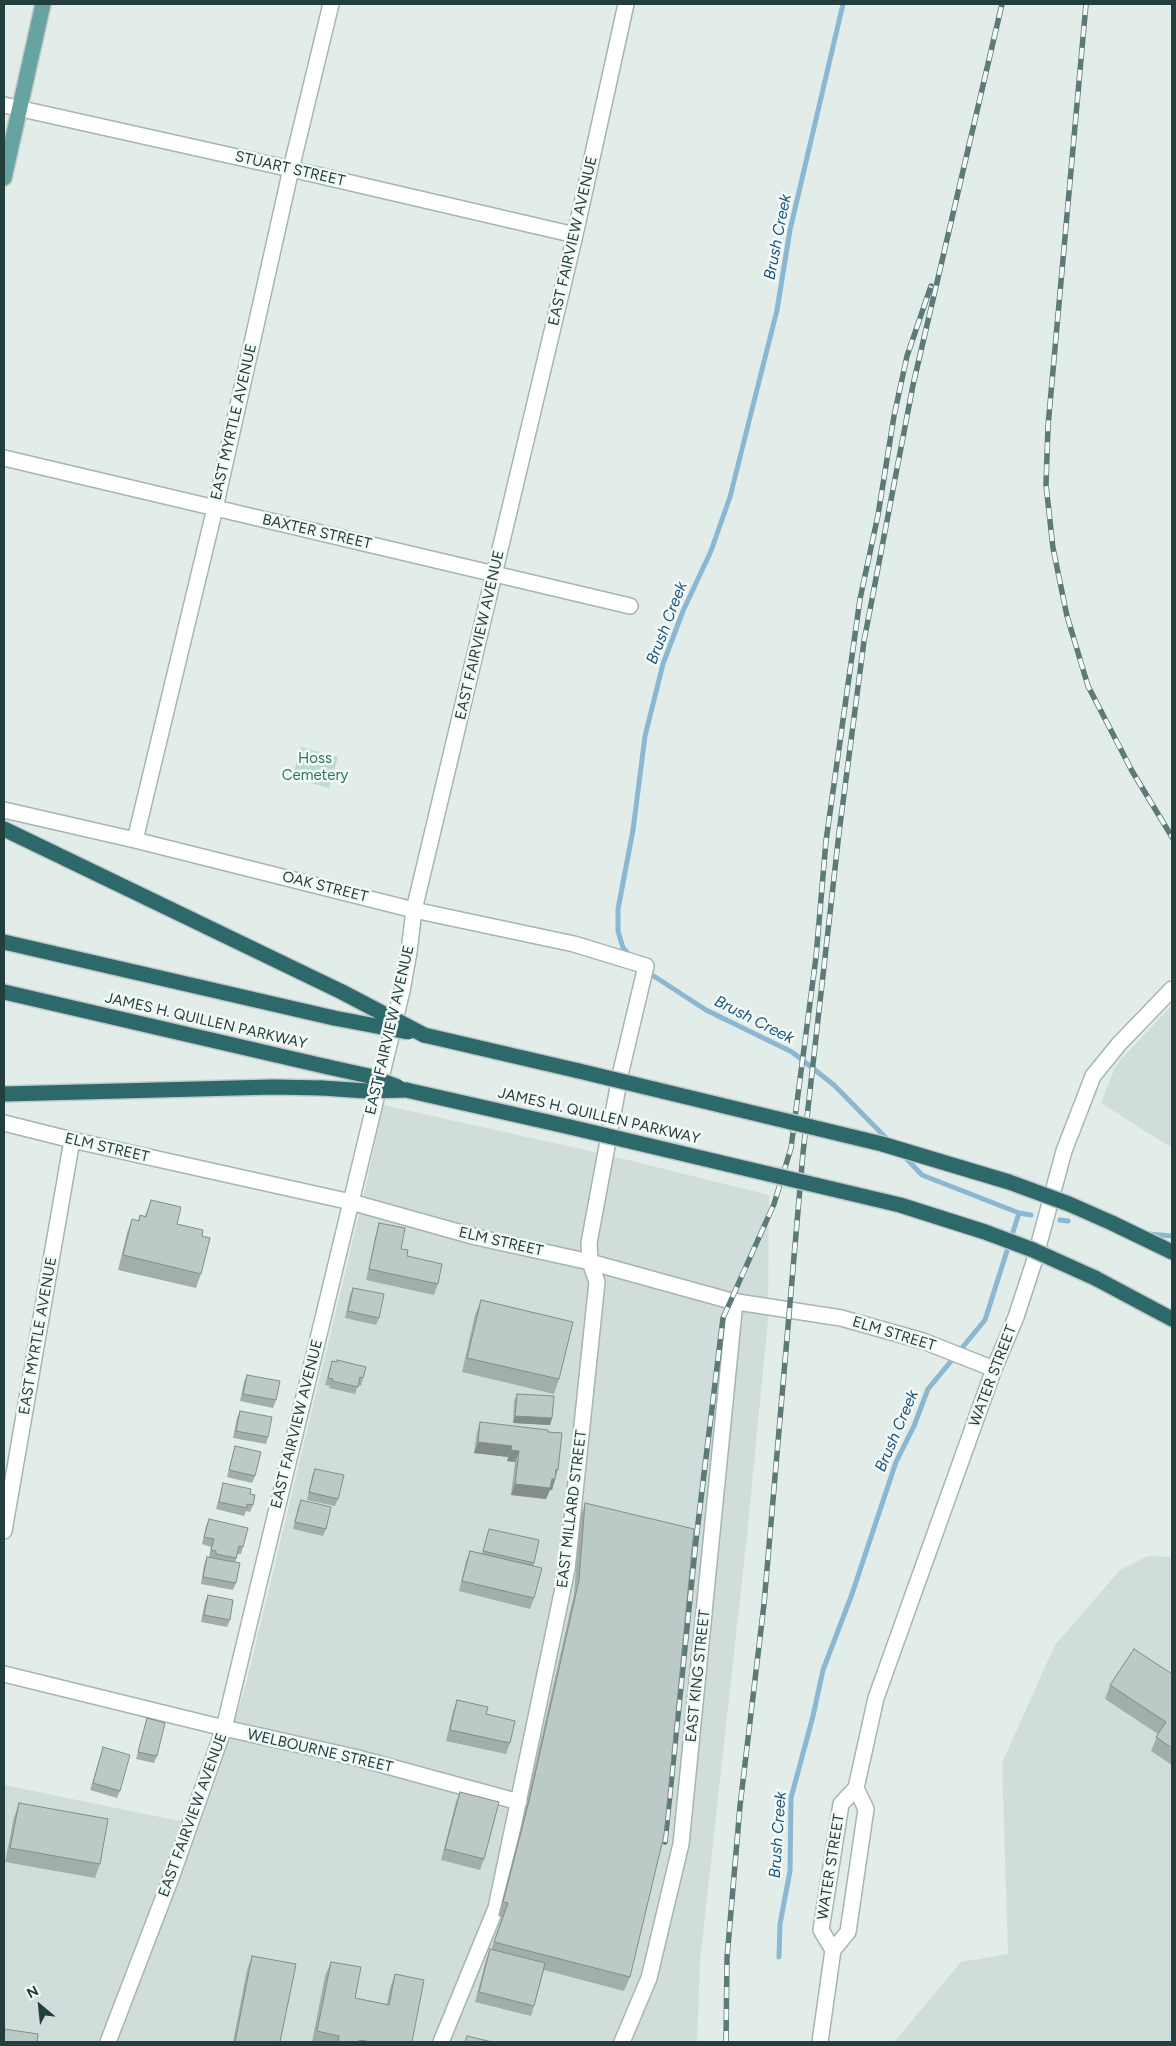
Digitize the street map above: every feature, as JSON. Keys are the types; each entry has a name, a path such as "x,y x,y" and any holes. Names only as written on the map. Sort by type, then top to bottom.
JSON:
{"highway":[{"path":"4,829 342,992 424,1035"},
{"path":"4,942 334,1018 424,1035 882,1144 1009,1182 1069,1204 1172,1252"},
{"name":"JAMES H. QUILLEN PARKWAY","path":"4,992 369,1076 406,1090 900,1205 1033,1250 1096,1278 1172,1319"},
{"path":"4,1094 273,1087 367,1091 406,1090"}],"main road":[{"path":"4,178 43,4"}],"street":[{"name":"EAST MYRTLE AVENUE","path":"135,840 215,508 291,169 331,4"},
{"name":"EAST FAIRVIEW AVENUE","path":"108,2042 171,1878 224,1728 402,991 414,910 575,235 626,4"},
{"name":"STUART STREET","path":"4,105 575,235"},
{"name":"BAXTER STREET","path":"4,458 630,606"},
{"name":"OAK STREET","path":"4,810 135,840 414,910 574,944 646,966"},
{"name":"EAST MILLARD STREET","path":"441,2042 496,1908 567,1569 597,1282 590,1262 589,1243 606,1149 646,966"},
{"name":"WATER STREET","path":"833,1950 822,1930 841,1804 856,1788 876,1698 994,1369 1016,1316 1031,1271 1064,1151 1094,1076 1119,1044 1172,989"},
{"name":"ELM STREET","path":"4,1123 351,1202 476,1237 590,1262 735,1301 841,1318 923,1341 994,1369"},
{"name":"EAST MYRTLE AVENUE","path":"4,1531 72,1140"},
{"name":"EAST KING STREET","path":"622,2042 649,1978 681,1844 735,1301"},
{"name":"WELBOURNE STREET","path":"4,1674 224,1728 354,1757 519,1802"},
{"name":"WATER STREET","path":"820,2042 833,1950 848,1932 866,1809 856,1788"}],"shaded area":[{"path":"1172,1005 1172,1148 1101,1103 1116,1065"},
{"path":"383,1105 612,1156 769,1195 768,1320 747,1535 700,1962 697,2042 4,2042 4,1785 199,1825 245,1688 366,1186"},
{"path":"1148,1556 1172,1557 1172,2042 894,2042 961,1962 1008,1954 1002,1763 1055,1645 1120,1570"}],"green space":[{"name":"Hoss Cemetery","path":"301,747 338,757 329,788 292,778"}],"building":[{"path":"151,1200 181,1207 177,1224 203,1230 202,1236 210,1238 201,1274 123,1255 132,1219 139,1221 140,1215 146,1217"},
{"path":"379,1223 405,1228 401,1249 408,1250 407,1256 442,1264 438,1284 369,1269"},
{"path":"353,1288 384,1294 379,1318 348,1311"},
{"path":"481,1300 573,1322 559,1379 467,1358"},
{"path":"337,1360 366,1367 363,1378 360,1377 358,1387 332,1381 333,1379 328,1378 332,1361 337,1362"},
{"path":"247,1375 280,1381 276,1400 243,1394"},
{"path":"517,1394 554,1396 552,1418 515,1416"},
{"path":"240,1411 272,1417 268,1437 236,1431"},
{"path":"480,1422 562,1433 558,1470 556,1469 555,1479 552,1479 550,1488 515,1484 519,1451 511,1450 512,1446 478,1442"},
{"path":"235,1446 261,1452 255,1476 229,1470"},
{"path":"315,1469 344,1475 338,1499 309,1492"},
{"path":"223,1483 251,1489 250,1494 255,1495 253,1505 247,1504 247,1508 219,1502"},
{"path":"301,1500 331,1507 326,1529 295,1522"},
{"path":"585,1503 694,1529 664,1835 630,1977 494,1942 508,1903 503,1902 529,1801 579,1580"},
{"path":"209,1519 248,1528 243,1547 239,1546 236,1558 216,1554 216,1551 211,1550 214,1539 204,1537"},
{"path":"489,1529 539,1540 534,1563 483,1551"},
{"path":"470,1551 542,1568 534,1598 462,1581"},
{"path":"207,1557 240,1563 236,1583 203,1577"},
{"path":"208,1595 233,1600 230,1620 204,1615"},
{"path":"1134,1649 1172,1674 1172,1748 1156,1737 1166,1722 1110,1685"},
{"path":"457,1700 488,1707 486,1714 515,1721 510,1743 450,1730"},
{"path":"147,1718 165,1723 157,1756 138,1752"},
{"path":"103,1747 130,1755 120,1791 93,1783"},
{"path":"460,1792 499,1802 484,1859 445,1849"},
{"path":"19,1803 108,1819 100,1864 10,1848"},
{"path":"490,1949 545,1963 534,2006 479,1992"},
{"path":"252,1956 296,1964 280,2042 235,2042"},
{"path":"331,1962 361,1967 355,1998 389,2005 395,1974 424,1980 412,2042 372,2042 359,2040 359,2042 338,2042 339,2036 317,2031"},
{"path":"4,2029 38,2034 37,2042 4,2042"},
{"path":"467,2036 492,2042 465,2042"}],"waterway":[{"name":"Brush Creek","path":"631,957 623,948 618,931 618,909 633,830 645,736 663,664 683,611 711,551 730,497 777,310 790,230 843,4"},
{"name":"Brush Creek","path":"646,971 706,1010 792,1052 834,1085 889,1141"},
{"name":"Brush Creek","path":"904,1156 922,1175 1019,1213 1031,1215"},
{"name":"Brush Creek","path":"779,1957 780,1924 790,1871 791,1798 823,1670 852,1594 896,1462 914,1426 928,1389 985,1320 1019,1213"},
{"path":"1060,1220 1068,1221"},
{"path":"1148,1234 1172,1236"}],"railway":[{"path":"726,2042 727,1958 740,1806 764,1604 803,1153 839,833 864,641 913,385 1002,4"},
{"path":"1086,4 1048,426 1046,485 1053,548 1067,616 1088,686 1132,771 1172,837"},
{"path":"665,1842 696,1540 723,1318 774,1204 791,1148 816,957 826,841 860,599 878,515 894,416 907,356 931,286"}]}
